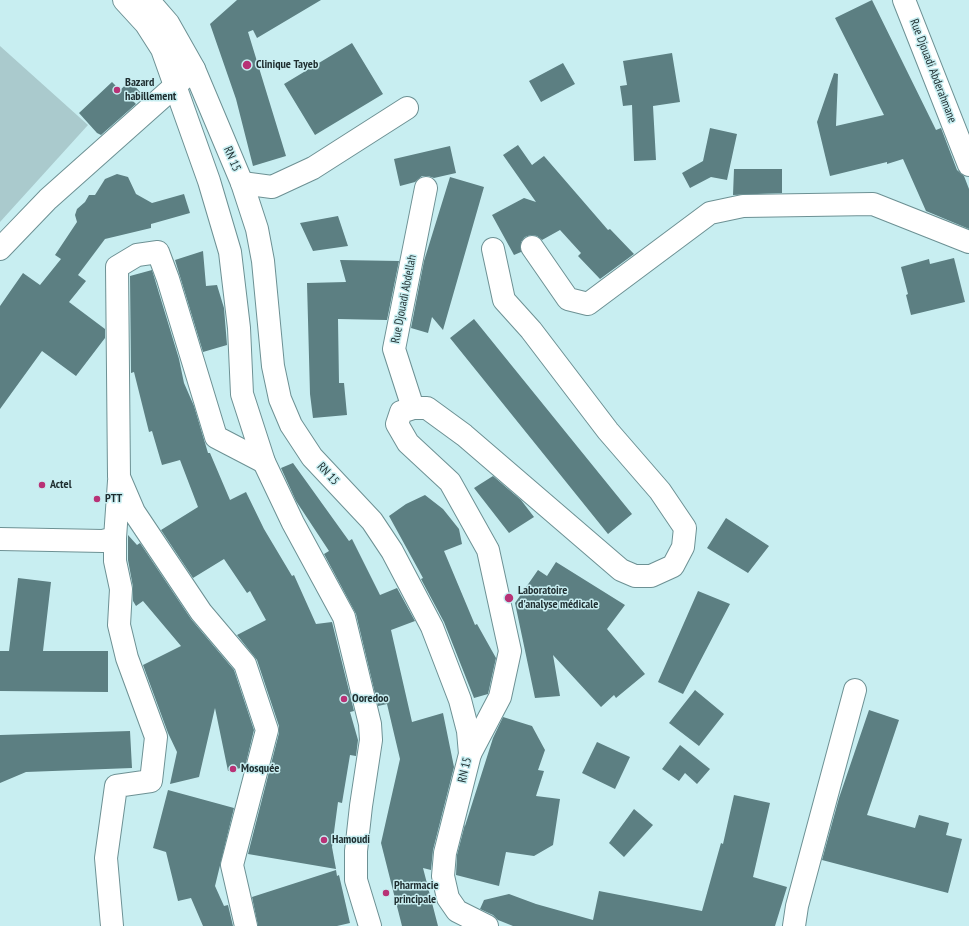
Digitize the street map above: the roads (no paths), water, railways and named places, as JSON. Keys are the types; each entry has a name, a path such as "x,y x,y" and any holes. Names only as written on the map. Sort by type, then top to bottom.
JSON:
{"street":[{"path":"124,0 146,24 162,49 210,182 230,252 239,328 242,394 264,462 293,523 344,617 370,724 371,740 356,851 356,880 370,926"},
{"name":"RN 15","path":"148,0 168,23 194,69 242,183 257,229 263,261 273,366 280,399 292,425 312,457 372,521 392,551 432,627 460,700 468,731 470,754 445,853 443,876 448,898 458,911 487,926"},
{"name":"Rue Djouadi Abderahmane","path":"904,0 969,165"},
{"path":"0,248 48,199 194,69"},
{"path":"242,183 272,187 313,168 407,108"},
{"name":"Rue Djouadi Abdellah","path":"413,408 394,349 426,188"},
{"path":"532,247 568,299 588,304 710,213 743,206 873,204 969,242"},
{"path":"470,754 500,697 510,651 488,550 450,482 408,444 397,424 401,412 413,408 427,408 464,435 621,570 635,576 651,576 673,566 683,547 685,528 660,491 608,431 532,330 504,300 493,249"},
{"path":"112,926 106,858 116,786 151,781 156,737 127,658 119,625 121,589 115,560 114,538 119,477 117,267 137,255 158,252 168,279 216,437 264,462"},
{"path":"119,477 138,518 201,612 245,664 267,730 232,865 246,926"},
{"path":"0,539 103,541 114,538"},
{"path":"794,926 797,906 855,690"}],"place":[{"name":"Clinique Tayeb","path":"247,65"},
{"name":"Bazard habillement","path":"117,90"},
{"name":"Actel","path":"42,485"},
{"name":"PTT","path":"97,499"},
{"name":"Laboratoire d'analyse médicale","path":"509,598"},
{"name":"Ooredoo","path":"344,699"},
{"name":"Mosquée","path":"233,769"},
{"name":"Hamoudi","path":"324,840"},
{"name":"Pharmacie principale","path":"386,893"}]}
